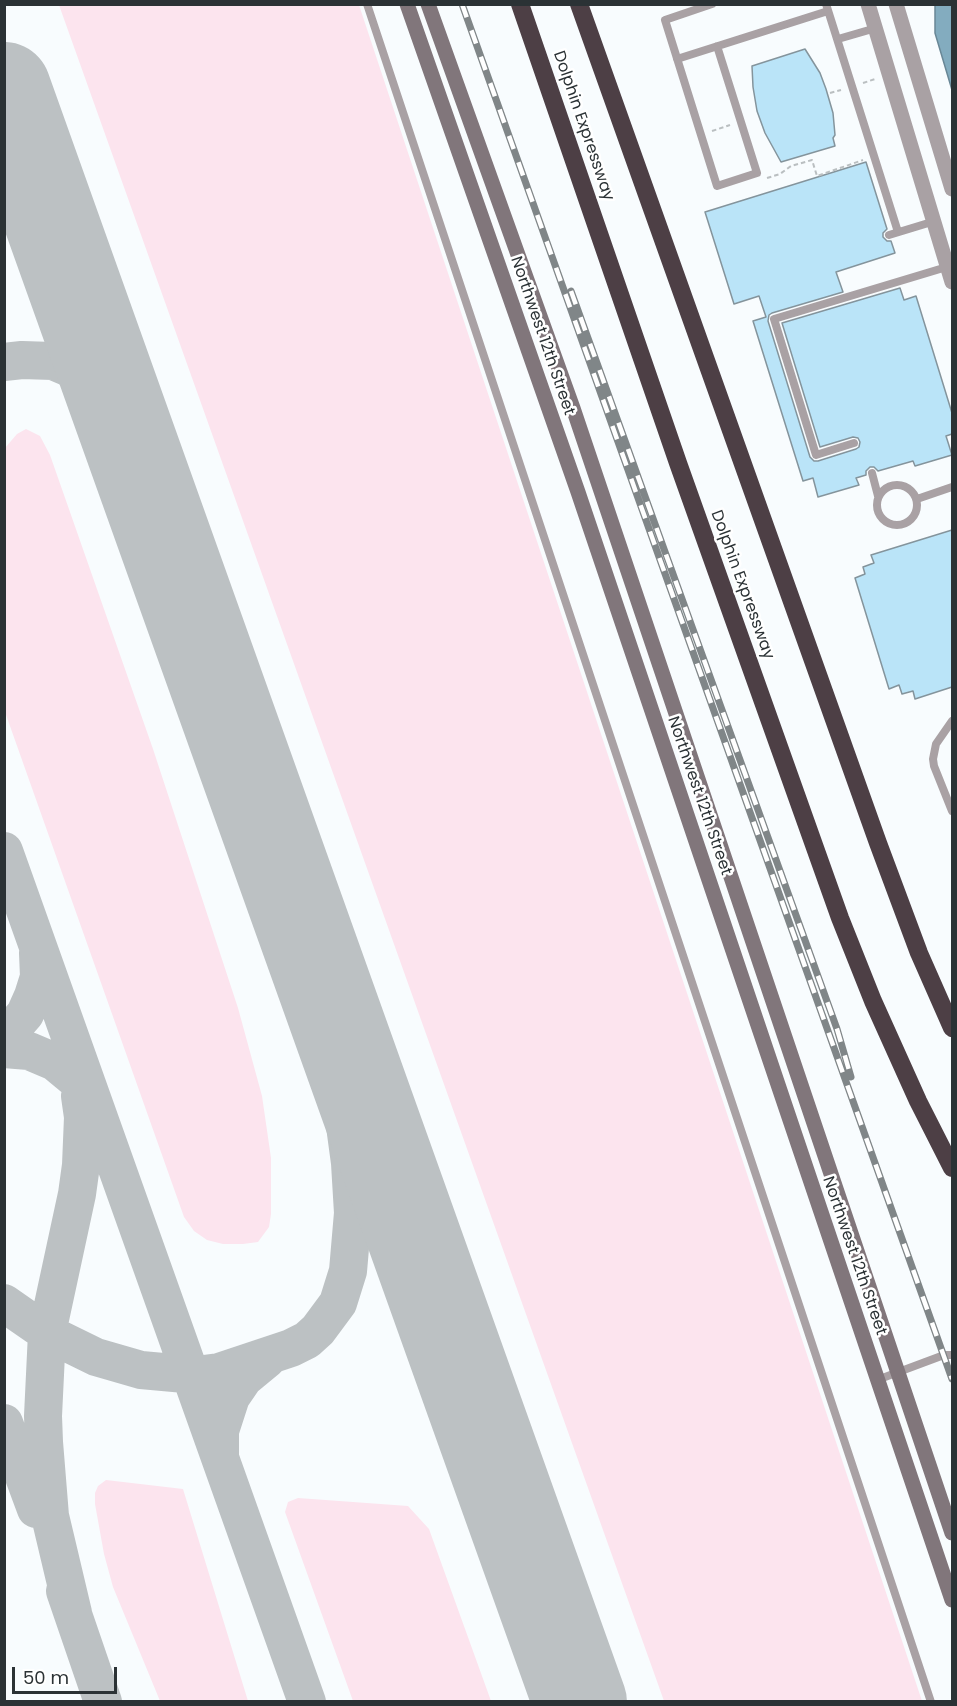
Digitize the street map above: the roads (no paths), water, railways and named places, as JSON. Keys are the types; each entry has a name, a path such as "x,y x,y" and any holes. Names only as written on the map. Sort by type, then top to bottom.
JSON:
{"highway":[{"name":"Dolphin Expressway","path":"520,4 678,463 840,918 862,975 909,1081 952,1168"},
{"path":"579,4 878,843 919,952 952,1028"}],"main road":[{"name":"Northwest 12th Street","path":"406,4 578,492 952,1600"},
{"name":"Northwest 12th Street","path":"428,4 573,408 952,1533"}],"street":[{"path":"868,4 950,266 952,282"},
{"path":"896,4 952,189"}],"lane":[{"path":"368,4 931,1701"},
{"path":"712,4 665,20 717,186 757,173 717,46"},
{"path":"677,58 827,8 874,157 893,233 935,221"},
{"path":"838,39 876,28"},
{"path":"854,443 816,455 774,319 950,266"},
{"path":"872,473 878,496"},
{"path":"898,484 910,489 918,505 908,522 896,525 884,521 879,516 876,503 878,496 886,487 898,484"},
{"path":"916,498 952,487"},
{"path":"952,721 936,744 933,759 952,811"},
{"path":"877,1380 944,1354 952,1355"}],"water":[{"path":"935,5 952,5 952,90 935,33"}],"railway":[{"path":"462,4 952,1379"},
{"path":"571,291 837,1029 851,1077"}]}
